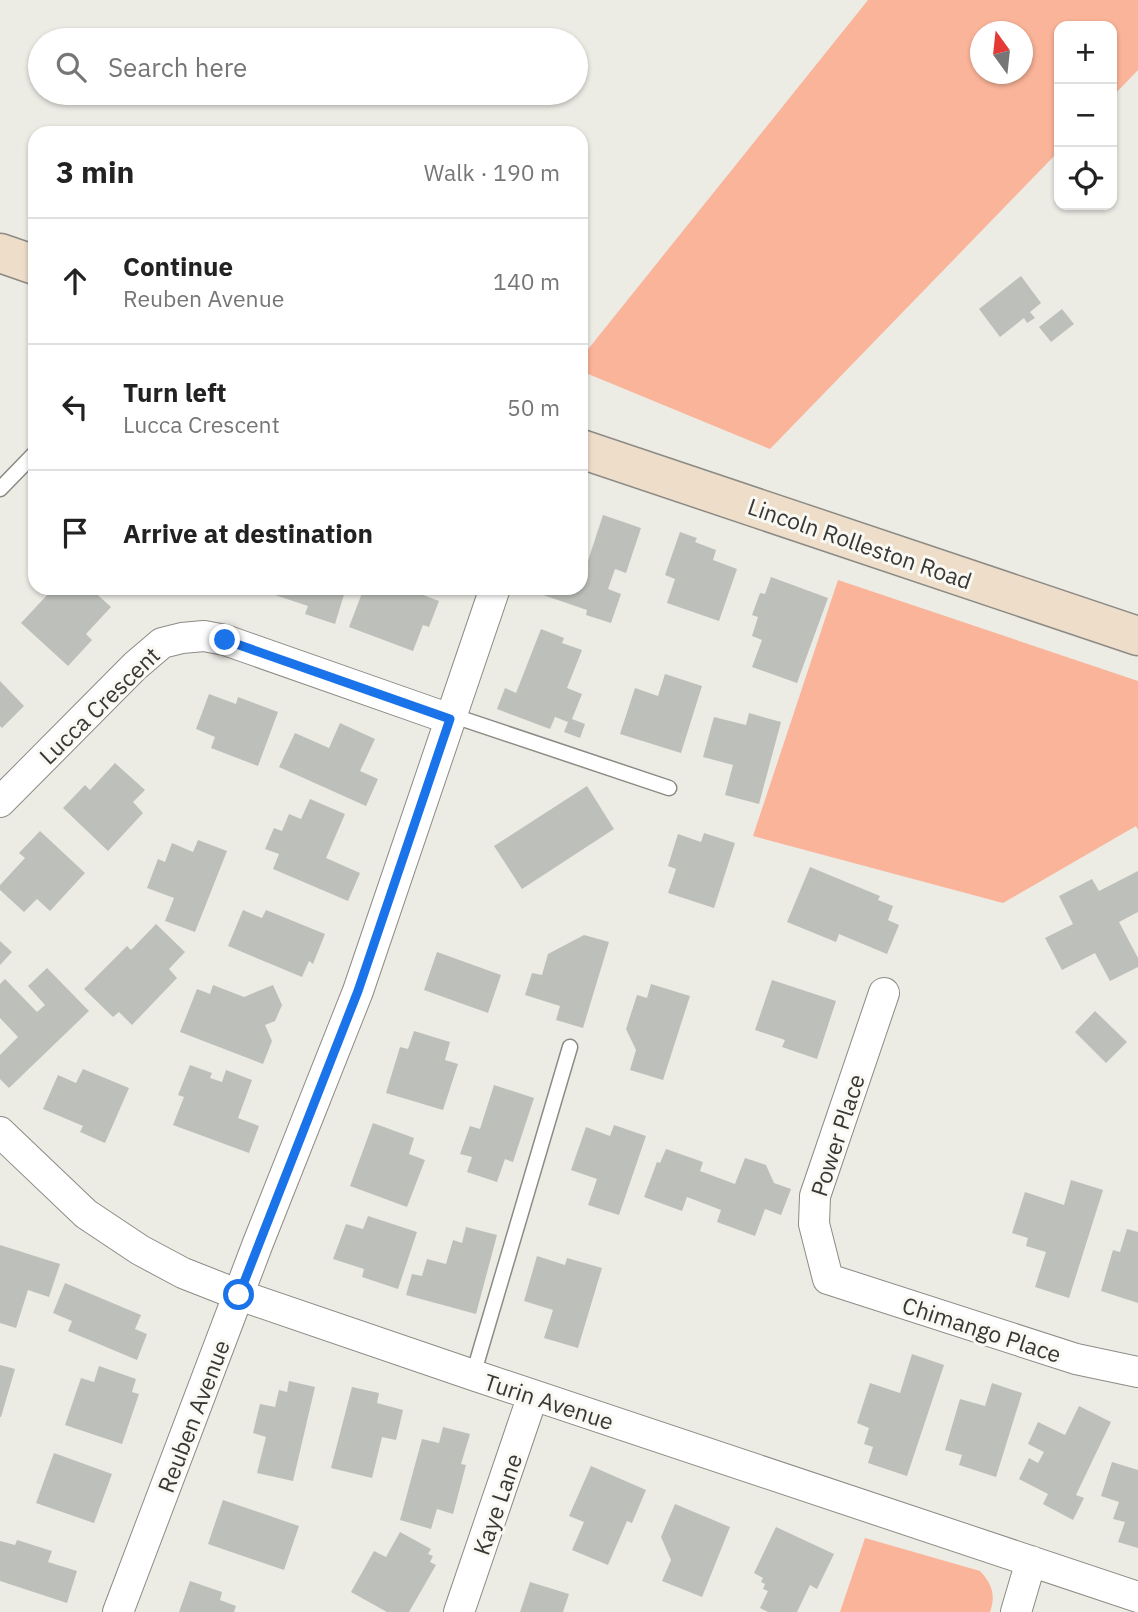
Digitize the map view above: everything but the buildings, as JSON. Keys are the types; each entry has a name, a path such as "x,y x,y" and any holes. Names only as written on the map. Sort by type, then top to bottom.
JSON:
{"main road":[{"path":"0,253 28,263"},
{"name":"Lincoln Rolleston Road","path":"588,451 1138,636"}],"street":[{"name":"Reuben Avenue","path":"118,1612 358,991 493,595"},
{"name":"Lucca Crescent","path":"0,802 135,666 162,643 182,638 204,636 225,640 450,717"},
{"name":"Power Place","path":"828,1279 814,1224 815,1196 884,993"},
{"name":"Turin Avenue","path":"0,1132 86,1214 114,1234 183,1273 473,1376 1138,1597"},
{"name":"Chimango Place","path":"828,1279 1076,1359 1138,1372"},
{"name":"Kaye Lane","path":"459,1612 533,1395"},
{"path":"1016,1612 1031,1561"}],"lane":[{"path":"0,489 28,460"},
{"path":"450,717 669,788"},
{"path":"473,1376 570,1047"}],"shaded area":[{"path":"868,0 1138,0 1138,70 1117,92 1117,21 1054,21 1054,156 770,449 588,374 588,349"},
{"path":"838,580 1138,681 1138,830 1136,826 1003,903 753,836"},
{"path":"865,1538 980,1571 992,1590 990,1612 840,1612"}],"route":[{"path":"225,640 450,719 358,991 239,1295"}]}
